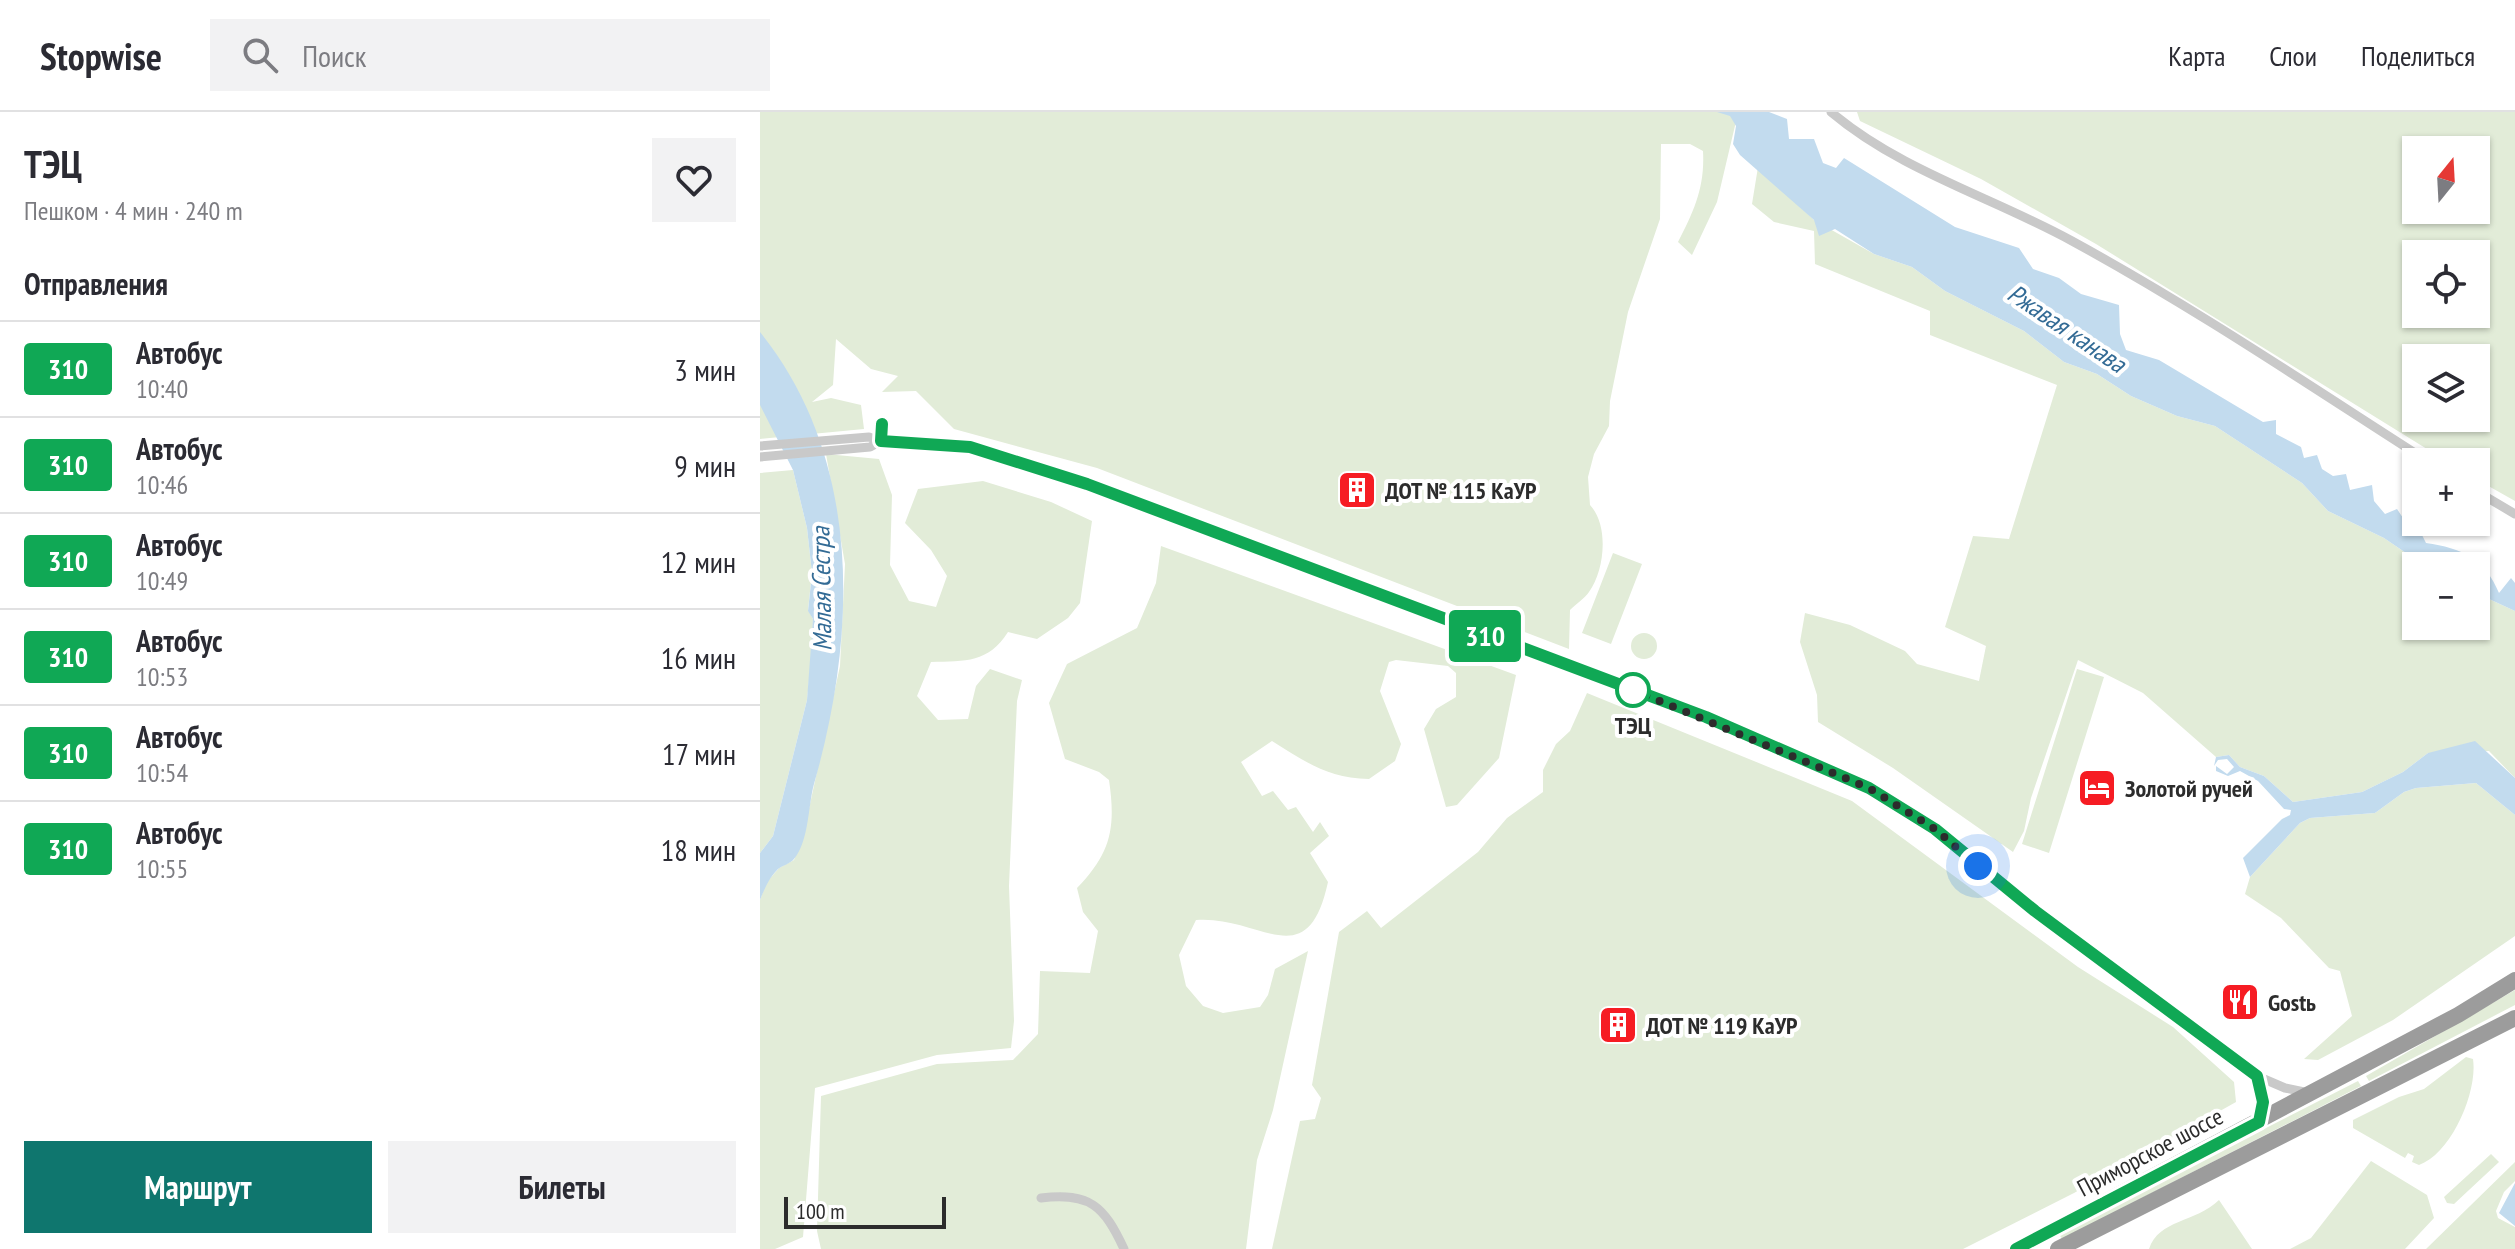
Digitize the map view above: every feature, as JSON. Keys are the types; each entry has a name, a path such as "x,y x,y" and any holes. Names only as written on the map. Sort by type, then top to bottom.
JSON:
{"highway":[{"name":"Приморское шоссе","path":"2016,1249 2458,1015 2515,980"},
{"name":"Приморское шоссе","path":"2056,1249 2515,1018"},
{"path":"2046,1233 2056,1249"}],"street":[{"path":"1831,112 1885,151 2067,238 2170,296 2407,448"},
{"path":"760,446 881,441 970,447 1087,484 1706,717 1869,788 1935,829 2035,911 2257,1076 2285,1088 2313,1093"},
{"path":"760,457 869,442"},
{"path":"2490,499 2515,514"},
{"path":"2257,1076 2263,1102 2259,1122"},
{"path":"1041,1198 1069,1195 1099,1208 1124,1249"}],"green space":[{"path":"760,112 1743,112 1738,113 1717,202 1692,255 1678,242 1697,198 1703,151 1690,144 1661,144 1660,219 1628,312 1610,401 1609,426 1594,454 1588,477 1590,505 1600,524 1602,536 1599,572 1589,592 1570,610 1569,649 1097,468 954,429 916,391 882,392 898,376 871,369 836,339 833,385 812,402 831,398 861,405 864,429 760,439"},
{"path":"1857,112 2515,112 2515,501 2490,487 2490,448 2425,448 2096,244 1981,179 1860,121"},
{"path":"1758,167 1814,220 1874,254 1912,267 1945,291 2024,331 2064,362 2097,374 2131,396 2177,416 2215,426 2302,483 2328,511 2384,538 2404,552 2402,552 2402,640 2490,640 2490,599 2515,611 2515,778 2489,751 2428,753 2403,772 2362,792 2293,802 2264,776 2240,767 2229,755 2216,757 2143,693 2078,660 2031,798 2024,831 2013,852 1893,768 1818,722 1817,695 1800,642 1805,613 1850,625 1905,651 1917,664 1979,681 1986,646 1945,627 1973,536 2009,539 2057,385 1930,335 1930,311 1815,264 1814,231 1774,222 1752,204"},
{"path":"826,454 879,459 892,495 890,565 909,601 936,607 947,576 931,550 905,523 918,489 983,481 1051,502 1092,521 1080,603 1068,618 1037,639 1008,632 984,655 965,660 931,662 917,696 938,720 968,719 976,686 990,669 1022,680 1017,701 1009,886 1014,1021 1011,1048 937,1055 815,1088 803,1237 775,1249 760,1249 760,900 766,883 779,868 794,860 805,827 840,666 845,564"},
{"path":"793,470 807,528 812,573 808,610 813,619 812,650 807,700 773,836 760,853 760,473"},
{"path":"1161,546 1516,675 1499,758 1457,805 1446,807 1424,729 1436,709 1456,697 1456,673 1448,666 1396,660 1389,662 1380,691 1401,744 1395,761 1369,779 1329,772 1272,741 1241,762 1262,796 1273,791 1288,810 1296,807 1313,832 1320,822 1329,836 1310,853 1328,882 1319,911 1308,928 1294,935 1278,935 1241,925 1196,920 1179,955 1186,986 1203,1006 1223,1013 1260,1007 1268,995 1275,969 1308,951 1273,1110 1257,1160 1246,1249 821,1249 817,1231 821,1096 937,1064 1013,1060 1038,1034 1040,971 1090,973 1098,931 1083,912 1077,888 1097,863 1108,839 1112,812 1109,780 1099,772 1065,759 1049,703 1067,664 1137,628 1156,583"},
{"path":"1613,553 1642,564 1611,644 1582,633"},
{"path":"1644,633 1653,637 1657,646 1653,655 1644,659 1635,655 1631,646 1635,637"},
{"path":"2077,669 2104,677 2049,853 2022,844"},
{"path":"1587,693 1852,801 2078,967 2173,1027 2234,1082 2236,1102 2074,1193 1963,1249 1272,1249 1300,1121 1315,1119 1321,1098 1312,1085 1339,932 1367,911 1381,928 1478,852 1507,818 1543,792 1543,770 1556,744 1570,731"},
{"path":"2476,783 2515,815 2515,936 2393,1020 2318,1060 2304,1059 2352,1016 2340,971 2329,968 2281,918 2245,894 2250,877 2300,823 2310,818 2375,813 2404,792 2416,788"},
{"path":"2515,990 2515,1005 2369,1081 2366,1076"},
{"path":"2466,1057 2473,1059 2467,1104 2451,1135 2431,1159 2419,1165 2412,1162 2414,1156 2408,1153 2405,1158 2353,1128 2353,1120 2399,1097 2424,1089"},
{"path":"2358,1081 2361,1086 2062,1239 2059,1234"},
{"path":"2491,1154 2499,1162 2454,1204 2447,1203 2444,1197"},
{"path":"2371,1161 2427,1195 2434,1218 2405,1249 2290,1249 2311,1238"},
{"path":"2515,1162 2515,1181 2504,1192 2496,1211 2498,1218 2515,1227 2515,1249 2426,1249"},
{"path":"2219,1200 2252,1249 2149,1249 2154,1239 2169,1226"}],"water":[{"name":"Ржавая канава","path":"1717,112 1769,112 1787,119 1789,139 1814,139 1823,163 1836,168 1844,158 1955,227 2019,248 2033,269 2059,278 2081,294 2119,305 2120,334 2126,350 2159,360 2263,422 2276,420 2276,434 2301,447 2304,458 2317,455 2322,469 2333,476 2346,474 2350,490 2372,485 2374,501 2385,514 2397,509 2402,516 2402,536 2422,536 2426,543 2461,552 2404,552 2384,538 2328,511 2302,483 2215,426 2177,416 2131,396 2097,374 2064,362 2024,331 1945,291 1912,267 1874,254 1835,229 1819,236 1814,220 1740,155 1733,144 1736,126 1730,116"},
{"name":"Малая Сестра","path":"760,332 794,382 818,436 834,492 842,550 843,609 838,668 828,727 803,843 794,859 772,876 760,900 760,853 773,836 807,700 813,619 808,611 812,573 807,528 793,470 760,405"},
{"path":"2490,576 2499,593 2511,578 2515,583 2515,611 2490,599"},
{"path":"2475,741 2515,778 2515,815 2476,783 2416,788 2404,792 2375,813 2310,818 2300,823 2250,877 2243,858 2282,819 2290,815 2291,810 2284,809 2258,781 2240,771 2228,776 2216,771 2216,766 2227,774 2234,767 2227,759 2218,760 2214,766 2216,757 2229,755 2240,767 2264,776 2293,802 2362,792 2403,772 2428,753"},
{"path":"2515,1183 2515,1226 2499,1213"}],"bus line":[{"name":"310","path":"882,424 881,441 970,447 1087,484 1525,652 1706,717 1869,788 1935,829 2097,959 2257,1076 2263,1102 2259,1122 2016,1249"}],"place":[{"name":"ДОТ № 115 КаУР","path":"1357,490"},
{"name":"ТЭЦ","path":"1633,690"},
{"name":"Золотой ручей","path":"2097,788"},
{"name":"Gostь","path":"2240,1002"},
{"name":"ДОТ № 119 КаУР","path":"1618,1025"}],"route":[{"path":"1633,690 1706,717 1869,788 1935,829 1978,866"}]}
